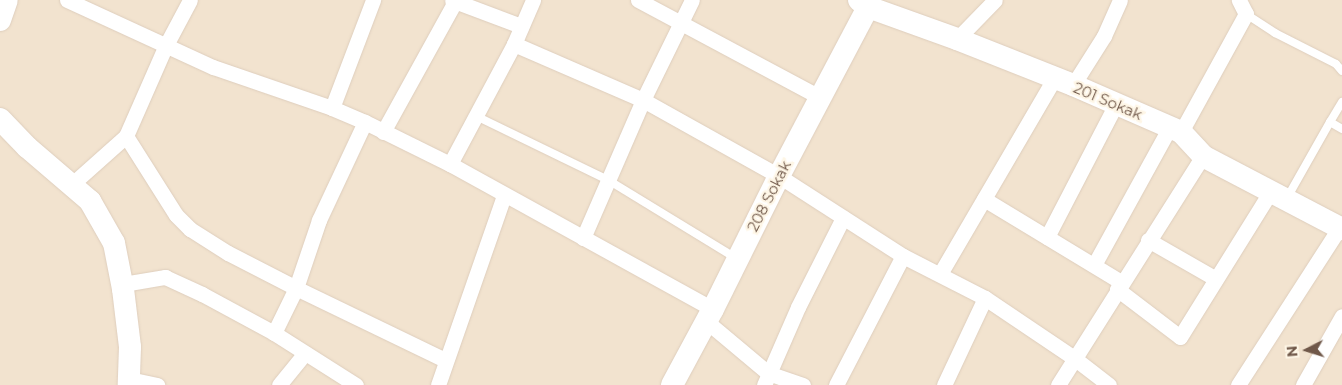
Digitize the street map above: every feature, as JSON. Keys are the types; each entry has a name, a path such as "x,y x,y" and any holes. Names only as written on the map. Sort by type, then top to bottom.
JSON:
{"street":[{"path":"67,0 165,47 213,67 332,108 365,122 450,164 583,238 710,315 766,379 802,385"},
{"path":"71,185 126,136 165,47 190,0"},
{"path":"332,108 373,0"},
{"path":"382,132 454,0 521,26"},
{"path":"450,164 514,44 532,0"},
{"path":"638,0 820,97"},
{"path":"583,238 643,100 692,0"},
{"path":"957,39 995,0"},
{"path":"940,274 984,198 1063,82 1104,36 1120,0"},
{"path":"1094,265 1246,14 1239,0"},
{"name":"201 Sokak","path":"876,5 1175,130 1203,156 1340,229"},
{"name":"208 Sokak","path":"672,385 710,315 820,97 876,5"},
{"path":"514,44 643,100 779,176 903,256 985,298 1074,358 1109,385"},
{"path":"1047,237 1116,104"},
{"path":"0,119 27,147 90,201 114,242 122,284 130,347 129,382 157,385"},
{"path":"274,333 296,288 319,220 365,122"},
{"path":"126,136 176,215 190,229 228,253 296,288 445,360"},
{"path":"1058,385 1119,285 1203,156"},
{"path":"438,385 445,360 504,195"},
{"path":"984,198 1094,265 1180,337 1216,279 1278,195"},
{"path":"766,379 844,218"},
{"path":"1238,385 1340,229"},
{"path":"1148,240 1216,279"},
{"path":"836,385 903,256"},
{"path":"122,284 164,277 202,294 274,333 356,385"},
{"path":"944,385 985,298"},
{"path":"1303,385 1342,316"},
{"path":"279,385 304,353"}],"lane":[{"path":"1246,14 1275,33 1336,64 1342,71"},
{"path":"1278,195 1342,102"},
{"path":"476,116 608,180 738,259"},
{"path":"1330,122 1342,129"}],"shaded area":[{"path":"0,0 1342,0 1342,385 0,385"}]}
